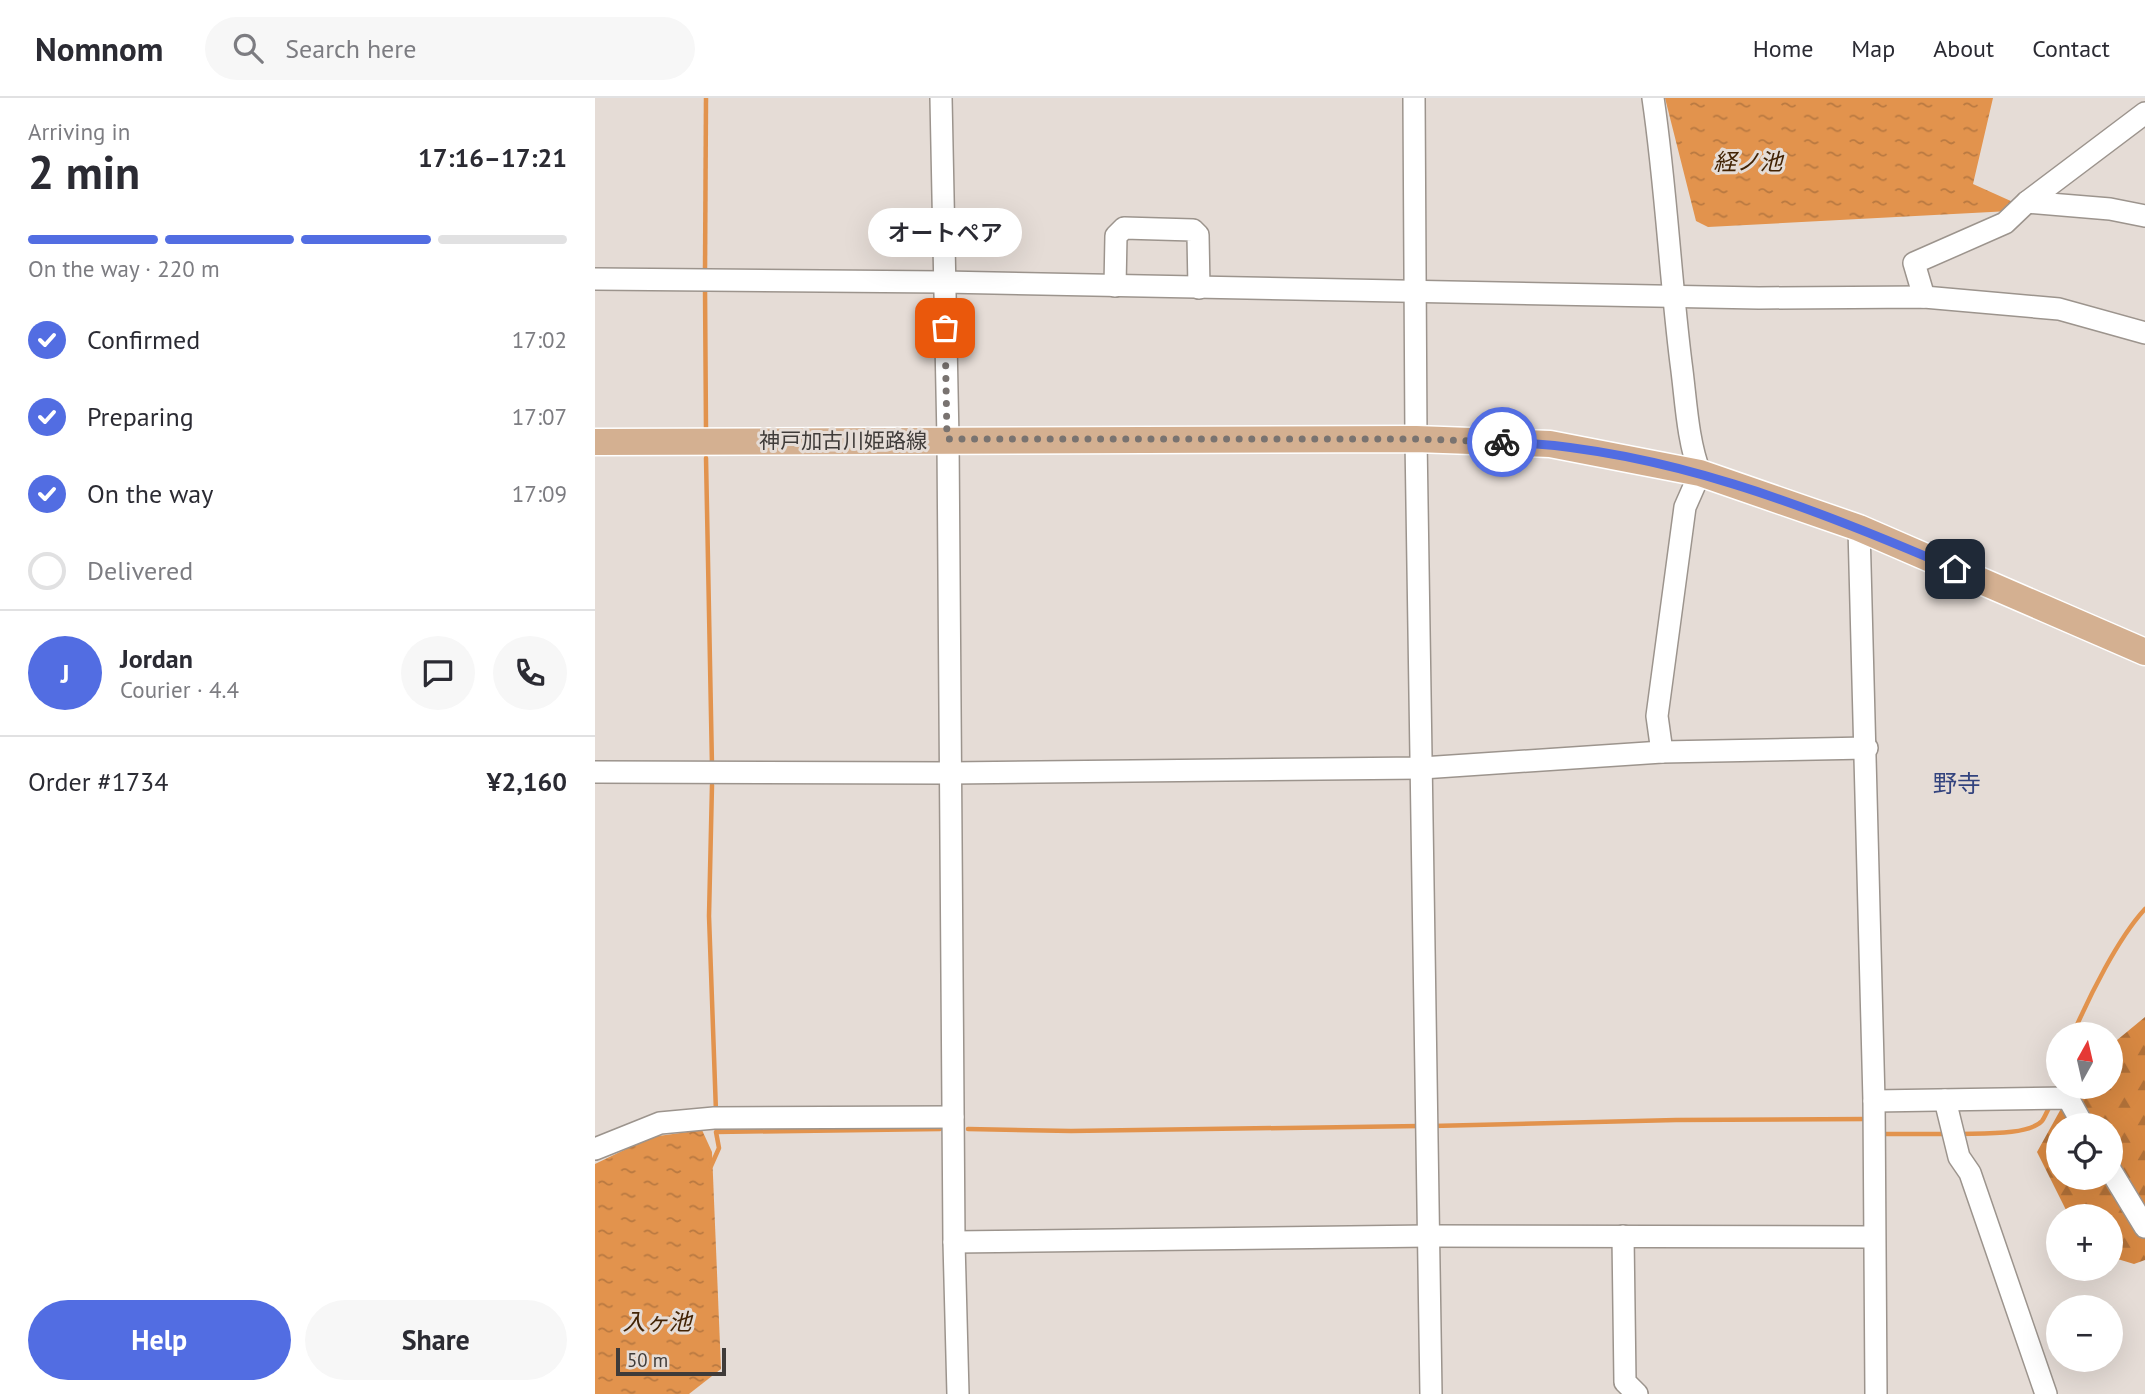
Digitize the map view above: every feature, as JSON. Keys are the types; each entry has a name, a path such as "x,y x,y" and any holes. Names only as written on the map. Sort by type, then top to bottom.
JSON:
{"main road":[{"name":"神戸加古川姫路線","path":"595,442 1416,439 1550,444 1700,473 1859,528 2145,652"}],"street":[{"path":"941,98 958,1394"},
{"path":"1413,98 1431,1394"},
{"path":"1653,98 1690,431 1694,458 1700,473 1685,507 1657,716 1662,752"},
{"path":"1924,298 1914,263 2005,223 2027,202 2145,113"},
{"path":"2027,202 2110,209 2145,216"},
{"path":"1115,286 1116,236 1124,228 1193,230 1198,235 1199,288"},
{"path":"595,279 944,282 1415,293 1924,298 2059,309 2145,333"},
{"path":"1859,528 1867,748 1874,1101 1876,1394"},
{"path":"595,772 950,773 1422,768 1662,752 1867,748"},
{"path":"1874,1101 2067,1098 2076,1113"},
{"path":"1945,1100 1959,1157 1970,1173 2046,1394"},
{"path":"595,1149 660,1124 714,1118 953,1117"},
{"path":"2123,1190 2145,1227"},
{"path":"954,1242 1429,1236 1874,1237"},
{"path":"1623,1236 1625,1382 1637,1394"}],"green space":[{"path":"2145,1017 2145,1260 2134,1264 2123,1261 2123,1204 2063,1204 2056,1190 2123,1190 2123,1113 2059,1113 2066,1099 2123,1099 2123,1035"},
{"path":"2046,1136 2046,1170 2037,1152"}],"water":[{"name":"経ノ池","path":"1665,98 1993,98 1973,184 2013,202 2010,211 1708,227 1696,221"},
{"name":"入ヶ池","path":"702,1130 712,1152 721,1369 689,1394 595,1394 595,1164 651,1137"}],"waterway":[{"path":"705,272 706,98"},
{"path":"705,287 706,431"},
{"path":"706,458 712,766"},
{"path":"712,785 709,916 716,1112"},
{"path":"2079,1022 2115,952 2145,909"},
{"path":"1958,1134 2002,1133 2026,1129 2042,1121 2050,1106"},
{"path":"1432,1126 1868,1119"},
{"path":"968,1129 1071,1131 1420,1126"},
{"path":"711,1166 719,1148 716,1132 940,1129"},
{"path":"1882,1131 1885,1134 1946,1134"}],"way so far":[{"path":"945,328 947,439 1416,439 1502,442"}],"place":[{"name":"オートペア","path":"945,328"}],"district":[{"name":"野寺","path":"1957,783"}],"route":[{"path":"1502,442 1550,444 1700,473 1859,528 1955,569"}]}
